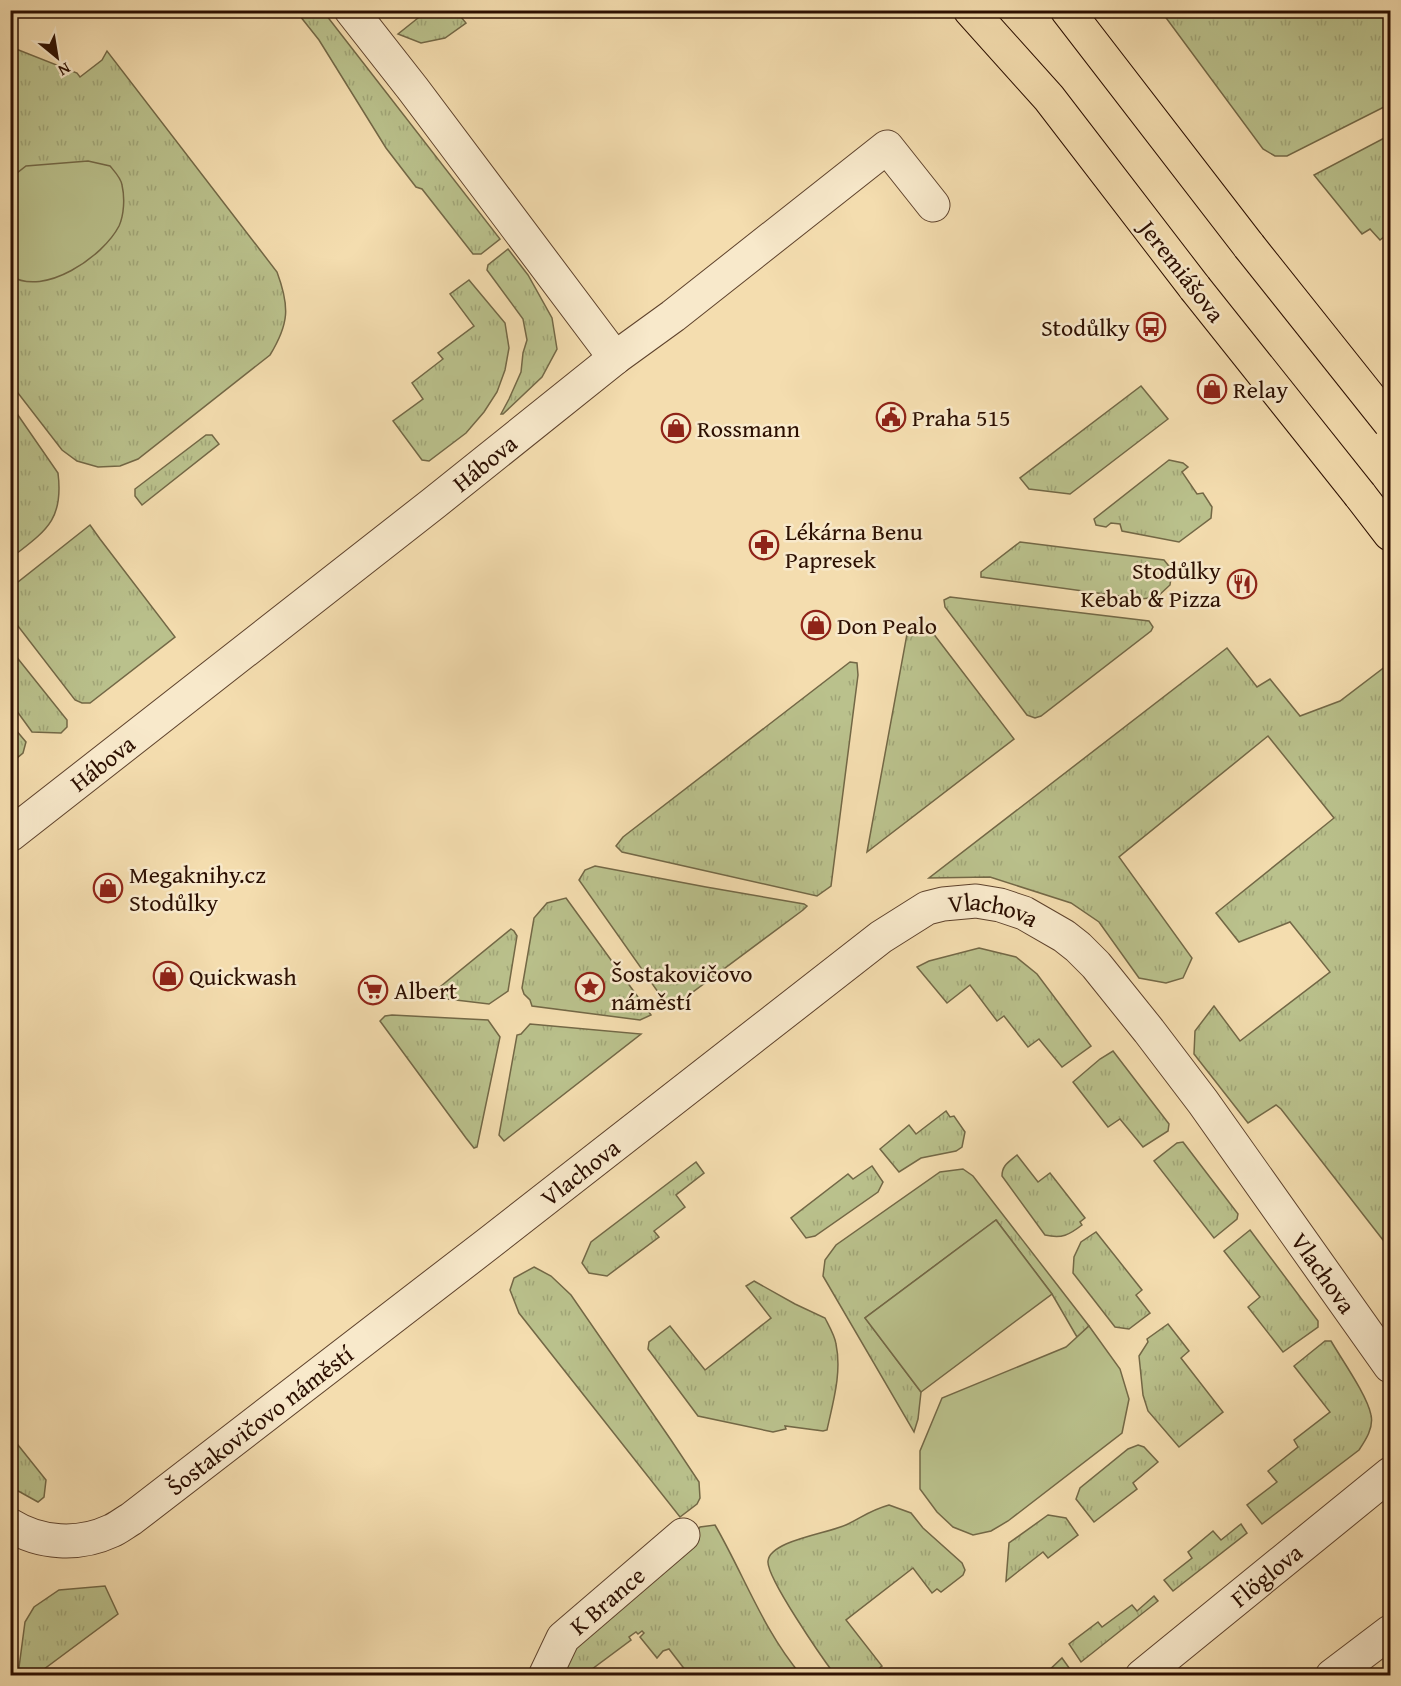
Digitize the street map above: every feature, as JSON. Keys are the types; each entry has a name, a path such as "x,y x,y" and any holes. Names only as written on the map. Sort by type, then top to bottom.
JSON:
{"main road":[{"name":"Jeremiášova","path":"970,10 1049,98 1195,288 1390,534"},
{"path":"1067,10 1249,246 1390,423"}],"street":[{"path":"351,10 615,358"},
{"name":"Hábova","path":"10,835 416,518 615,358 673,316 887,147 933,205"},
{"name":"Vlachova","path":"489,1244 882,937 927,908 976,901 1000,905 1024,913 1064,936 1096,965 1203,1102 1390,1366"},
{"name":"Šostakovičovo náměstí","path":"10,1525 23,1533 64,1541 85,1539 110,1532 131,1519 489,1244"},
{"name":"Flöglova","path":"1142,1676 1390,1474"},
{"name":"K Brance","path":"545,1676 563,1638 683,1535"},
{"path":"1332,1676 1390,1632"}],"green space":[{"path":"296,11 323,11 500,239 481,254 473,254 422,189 416,187 386,148 319,40"},
{"path":"420,11 456,11 466,23 445,38 421,43 398,34 423,14"},
{"path":"1161,11 1390,11 1390,104 1287,156 1275,156 1263,149"},
{"path":"11,47 77,73 80,77 102,60 107,51 277,272 284,295 286,315 284,324 270,355 138,459 120,466 98,467 77,461 62,450 11,384"},
{"path":"1390,135 1390,232 1380,240 1370,229 1362,234 1314,175"},
{"path":"88,161 110,166 121,182 124,201 122,217 111,238 86,261 55,278 24,281 11,276 10,182 12,177 26,166"},
{"path":"508,249 528,275 552,318 557,349 542,377 501,414 521,372 527,340 523,319 487,270 488,265"},
{"path":"469,280 505,323 509,348 505,370 497,392 466,433 429,461 422,460 393,421 423,399 412,383 443,359 438,353 474,326 450,294"},
{"path":"1141,386 1168,419 1070,494 1029,489 1020,478"},
{"path":"11,405 58,473 59,489 55,514 49,523 34,540 11,558"},
{"path":"206,435 212,435 219,444 142,505 135,496 135,489"},
{"path":"1169,460 1183,463 1188,467 1182,472 1197,494 1203,493 1212,507 1211,518 1179,542 1122,531 1120,524 1111,523 1106,527 1096,525 1094,519"},
{"path":"90,525 175,637 90,703 82,703 75,700 11,617 11,591 13,586"},
{"path":"1020,542 1164,560 1172,570 1170,585 1157,597 1141,599 981,577 981,572"},
{"path":"950,597 1149,621 1153,627 1151,631 1041,716 1035,718 1027,715 945,607 944,600"},
{"path":"916,623 926,624 1014,739 867,852 907,634"},
{"path":"1227,648 1257,687 1270,679 1300,716 1340,701 1390,663 1390,1249 1281,1109 1276,1105 1248,1123 1194,1054 1195,1031 1214,1006 1240,1041 1330,972 1290,922 1239,942 1216,913 1334,818 1268,736 1119,857 1192,958 1183,978 1166,983 1139,978 1099,922 1071,903 990,877 929,878"},
{"path":"11,650 67,720 67,727 61,733 32,732 11,703"},
{"path":"850,662 857,663 858,675 831,886 817,896 622,852 616,846 623,837"},
{"path":"10,723 26,742 23,753 11,763"},
{"path":"595,866 807,906 678,1003 671,1005 665,1002 579,880 585,870"},
{"path":"566,898 651,1015 640,1020 532,1006 522,988 534,918 547,903"},
{"path":"511,929 517,936 508,991 489,1004 432,996 435,991"},
{"path":"979,948 1016,957 1037,974 1091,1046 1062,1067 1039,1039 1028,1047 1004,1016 997,1021 970,985 947,1003 917,967 929,961"},
{"path":"385,1016 488,1020 500,1037 477,1147 474,1148 466,1138 380,1021"},
{"path":"530,1024 641,1034 504,1141 499,1135 517,1035 521,1034"},
{"path":"1113,1051 1169,1124 1168,1131 1143,1147 1120,1119 1108,1127 1073,1082"},
{"path":"946,1111 950,1117 954,1116 965,1132 962,1147 956,1151 921,1158 899,1172 880,1149 909,1125 916,1134"},
{"path":"1183,1142 1238,1214 1237,1219 1214,1238 1154,1161 1177,1143"},
{"path":"1017,1155 1038,1182 1050,1173 1085,1218 1080,1222 1082,1225 1065,1235 1056,1237 1045,1235 1002,1176 1005,1166"},
{"path":"696,1162 704,1173 676,1195 685,1207 654,1231 659,1237 607,1276 589,1273 582,1263 591,1242"},
{"path":"872,1166 883,1182 878,1192 815,1236 806,1238 791,1218 848,1174 853,1179"},
{"path":"963,1169 973,1176 1089,1326 1077,1337 1052,1294 996,1220 865,1318 921,1392 914,1432 823,1276 825,1260 836,1245 940,1172"},
{"path":"996,1220 1052,1294 921,1392 865,1318"},
{"path":"1250,1230 1318,1321 1318,1327 1283,1352 1248,1307 1260,1297 1224,1251"},
{"path":"1096,1232 1142,1290 1136,1295 1150,1313 1129,1329 1115,1327 1073,1273 1074,1257 1081,1242"},
{"path":"534,1267 551,1276 571,1295 699,1482 700,1498 697,1504 680,1517 519,1313 510,1290 514,1278"},
{"path":"754,1281 825,1318 832,1331 838,1355 838,1366 827,1430 785,1426 786,1429 773,1432 698,1416 648,1349 649,1342 670,1326 705,1370 771,1318 746,1286"},
{"path":"1168,1324 1189,1351 1181,1358 1223,1412 1179,1447 1148,1411 1143,1395 1139,1356 1148,1342 1147,1339"},
{"path":"1089,1326 1120,1369 1129,1399 1122,1433 1008,1521 991,1531 973,1535 953,1527 937,1512 920,1489 920,1451 942,1398 1066,1347"},
{"path":"1325,1341 1331,1341 1365,1398 1372,1420 1370,1429 1359,1450 1262,1524 1247,1505 1277,1482 1268,1471 1298,1447 1294,1440 1330,1412 1294,1366"},
{"path":"10,1435 46,1480 44,1497 38,1502 11,1487"},
{"path":"1138,1445 1144,1447 1158,1462 1133,1483 1137,1489 1094,1522 1076,1499 1080,1488 1128,1449"},
{"path":"889,1505 911,1513 923,1528 962,1563 965,1570 963,1575 941,1592 937,1589 932,1593 913,1568 846,1620 882,1666 870,1675 835,1675 785,1600 768,1561 771,1554 790,1542 840,1527"},
{"path":"1048,1515 1066,1518 1078,1535 1048,1558 1043,1552 1006,1581 1009,1543"},
{"path":"1241,1524 1247,1533 1173,1591 1164,1580 1192,1558 1188,1552 1213,1531 1221,1540"},
{"path":"715,1525 765,1621 801,1675 689,1675 669,1649 663,1651 657,1658 640,1637 644,1633 642,1631 629,1637 631,1640 584,1675 555,1676 591,1617 687,1545 700,1527"},
{"path":"105,1586 118,1614 36,1675 18,1675 25,1622 34,1607 59,1590"},
{"path":"1154,1596 1158,1601 1081,1662 1069,1644 1098,1622 1102,1627 1132,1605 1137,1611"},
{"path":"1062,1658 1072,1672 1067,1675 1044,1675"}],"place":[{"name":"Stodůlky","path":"1151,327"},
{"name":"Relay","path":"1212,389"},
{"name":"Praha 515","path":"891,417"},
{"name":"Rossmann","path":"676,428"},
{"name":"Lékárna Benu Papresek","path":"764,545"},
{"name":"Stodůlky Kebab & Pizza","path":"1242,584"},
{"name":"Don Pealo","path":"816,625"},
{"name":"Megaknihy.cz Stodůlky","path":"108,888"},
{"name":"Quickwash","path":"168,976"},
{"name":"Šostakovičovo náměstí","path":"590,987"},
{"name":"Albert","path":"373,990"}]}
